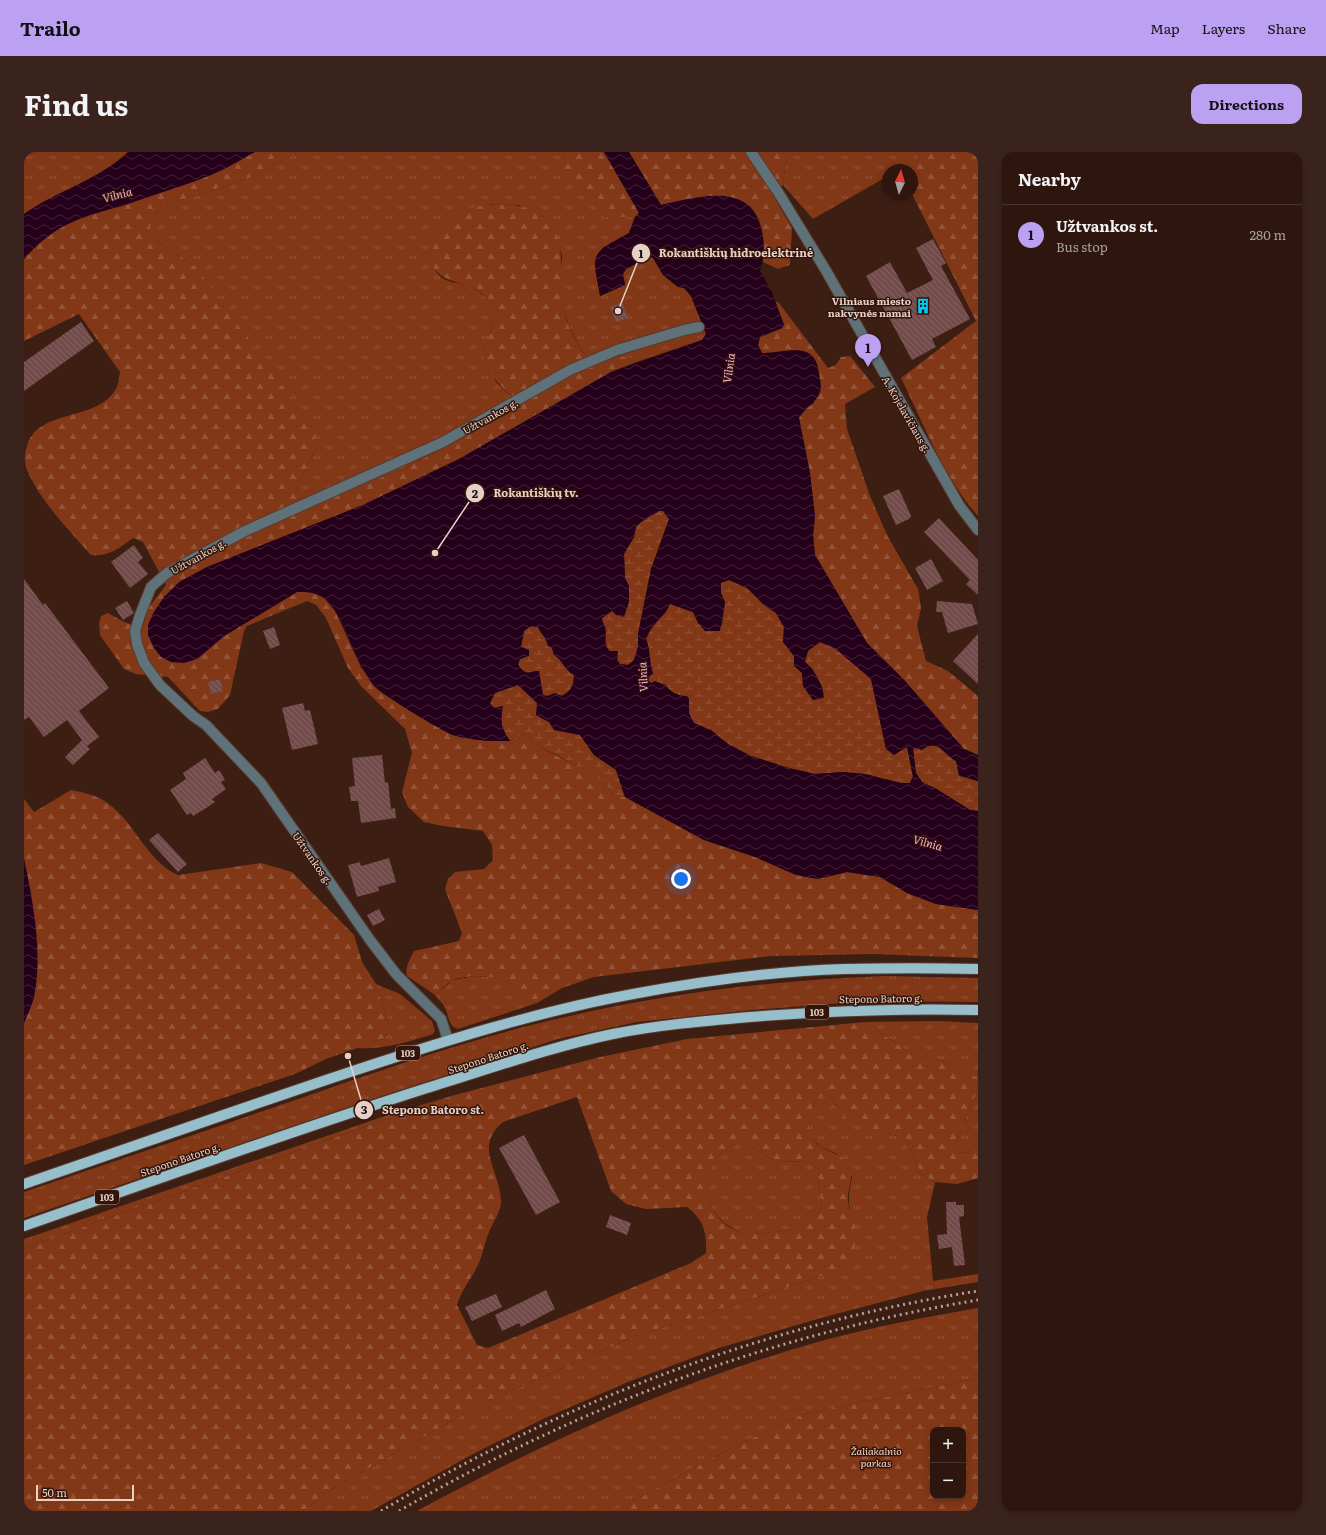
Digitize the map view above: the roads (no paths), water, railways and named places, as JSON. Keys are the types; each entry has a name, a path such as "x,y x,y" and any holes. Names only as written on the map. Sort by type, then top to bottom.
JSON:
{"main road":[{"name":"103","path":"24,1184 274,1097 448,1040 558,1010 632,994 713,981 788,973 843,969 978,969"},
{"name":"Stepono Batoro g.","path":"24,1226 360,1110 545,1051 612,1034 657,1026 710,1020 849,1010 920,1008 978,1010"}],"street":[{"name":"A. Kojelavičiaus g.","path":"751,152 778,192 825,269 959,505 978,530"},
{"name":"Užtvankos g.","path":"448,1040 442,1020 396,974 370,940 261,783 206,725 193,716 160,685 144,663 137,644 135,631 140,615 151,587 167,573 245,531 443,442 570,370 617,350 699,327"}],"water":[{"name":"Vilnia","path":"128,152 255,152 222,170 203,178 92,215 65,226 51,234 24,259 24,214 50,198 104,171"},
{"name":"Vilnia","path":"604,152 629,152 661,205 703,197 732,197 744,202 753,211 760,225 764,242 764,254 760,271 772,292 784,325 782,328 760,337 758,345 762,353 798,350 812,356 817,363 821,385 821,390 818,396 799,418 810,473 815,516 813,535 815,555 867,643 905,681 964,749 978,755 977,781 959,775 956,761 937,746 928,746 922,750 915,748 913,749 916,773 923,783 935,788 970,810 978,811 978,910 936,904 907,893 880,877 847,872 818,879 796,875 755,857 704,840 625,797 616,770 594,755 580,735 554,730 549,722 536,715 537,703 518,685 495,693 490,703 494,708 503,706 502,725 510,741 474,740 453,735 426,721 375,687 361,665 337,614 323,597 317,594 297,592 224,636 197,659 184,663 171,662 161,657 154,648 148,635 148,625 154,612 164,597 179,582 207,567 363,505 459,459 611,372 702,340 706,334 691,296 684,288 678,287 663,275 653,258 649,257 626,269 623,274 625,285 600,296 595,263 596,256 606,246 629,233 635,217 639,213","holes":["659,511 663,511 669,519 651,569 638,634 638,647 634,660 628,665 620,664 617,660 618,651 609,651 607,647 605,641 606,630 602,618 612,611 616,615 624,617 629,602 629,586 625,578 624,554 634,537 636,527 641,522","729,580 747,588 764,605 776,613 784,627 783,642 794,656 794,666 802,673 803,686 813,700 824,698 822,688 818,678 805,662 808,651 820,642 836,649 871,679 886,749 894,755 907,747 913,776 910,783 901,783 865,774 843,772 815,774 789,768 751,756 728,744 711,730 694,723 689,713 689,699 687,696 681,696 673,693 664,685 655,681 651,683 648,681 649,677 653,674 646,639 651,627 666,612 670,604 693,612 698,623 705,631 720,631 725,602 721,593 721,583","531,626 538,627 548,646 552,648 554,655 574,675 571,688 562,696 555,693 547,696 543,695 539,671 525,672 518,664 520,659 529,656 529,650 521,647 524,631"]},
{"path":"24,859 31,892 36,928 38,963 34,997 24,1023"}],"railway":[{"path":"381,1511 451,1471 522,1435 595,1402 669,1372 745,1346 821,1324 899,1305 978,1291"},
{"path":"399,1511 467,1473 537,1439 607,1407 679,1379 752,1354 826,1333 901,1315 978,1300"}],"place":[{"name":"Vilniaus miesto nakvynės namai","path":"923,306"},
{"name":"Rokantiškių hidroelektrinė","path":"618,311"},
{"name":"Užtvankos st.","path":"868,367"},
{"name":"Rokantiškių tv.","path":"435,553"},
{"name":"Stepono Batoro st.","path":"348,1056"}],"park label":[{"name":"Žaliakalnio parkas","path":"876,1456"}]}
